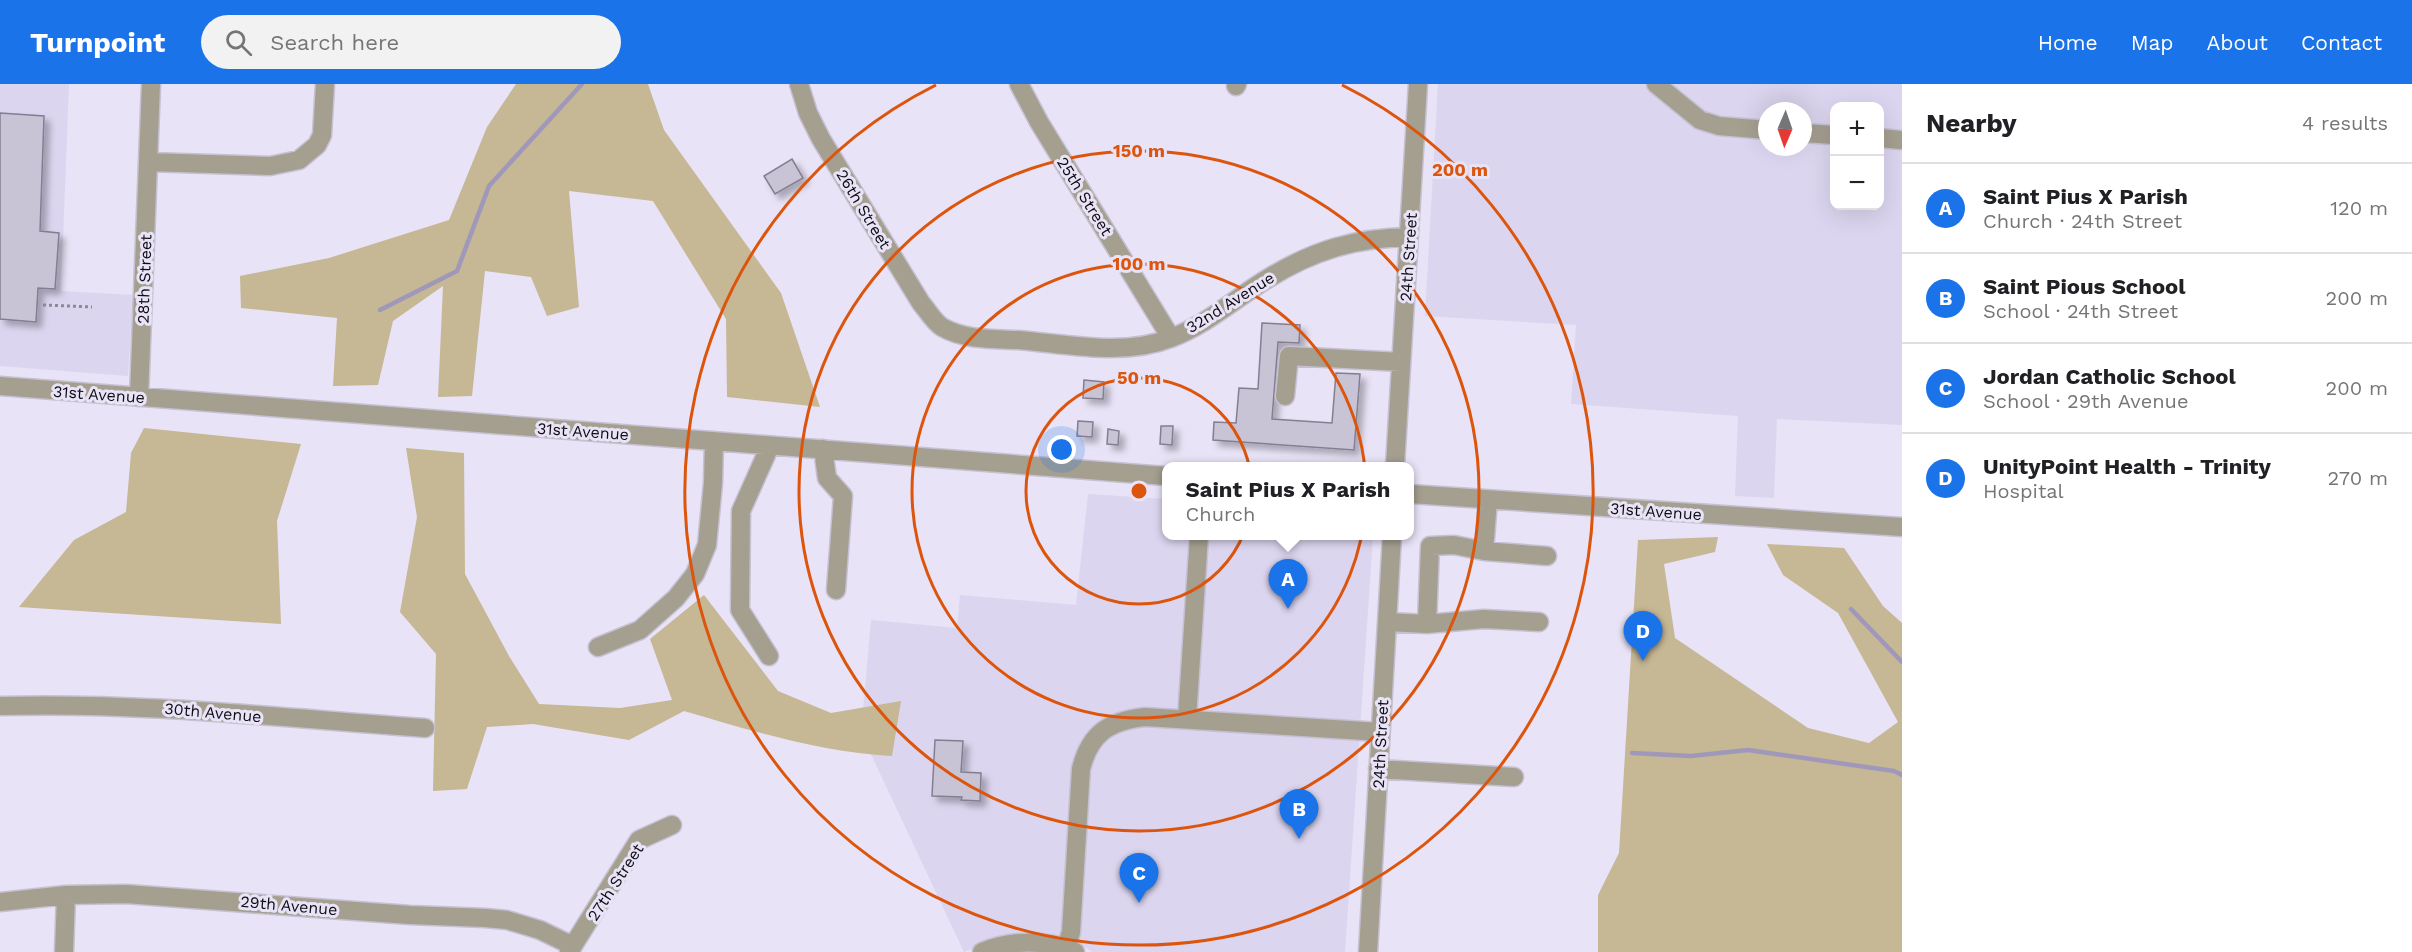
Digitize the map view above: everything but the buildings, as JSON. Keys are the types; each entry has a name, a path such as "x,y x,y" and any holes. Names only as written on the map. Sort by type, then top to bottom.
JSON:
{"street":[{"name":"28th Street","path":"139,397 151,84"},
{"path":"149,162 270,166 299,159 317,145 322,135 325,84"},
{"name":"26th Street","path":"799,84 800,94 808,114 821,139 921,303 942,327"},
{"name":"25th Street","path":"1019,84 1171,338"},
{"name":"24th Street","path":"1395,462 1418,84"},
{"path":"1656,84 1700,120 1719,126 1758,129"},
{"path":"1812,134 1830,135"},
{"path":"1884,138 1900,140"},
{"name":"32nd Avenue","path":"942,327 962,335 979,337 1102,347 1142,347 1171,338 1201,323 1267,279 1315,254 1363,239 1409,237"},
{"path":"1285,396 1288,356 1401,362"},
{"name":"31st Avenue","path":"0,386 1162,476"},
{"path":"598,647 640,630 676,598 695,574 707,545 713,483 714,441"},
{"path":"769,656 740,609 740,588 741,512 770,446"},
{"path":"823,449 827,478 843,496 836,590"},
{"name":"31st Avenue","path":"1414,494 1902,527"},
{"path":"1484,551 1488,500"},
{"path":"1187,719 1199,540"},
{"name":"24th Street","path":"1368,952 1392,540"},
{"path":"1426,624 1430,546 1454,545 1484,551 1547,556"},
{"path":"1387,622 1426,624 1484,619 1539,622"},
{"name":"30th Avenue","path":"0,706 85,705 180,708 425,728"},
{"path":"982,952 1016,942 1046,944 1070,950 1081,769 1088,748 1100,732 1118,722 1145,717 1380,732"},
{"path":"1378,768 1514,777"},
{"name":"27th Street","path":"571,949 639,840 672,825"},
{"name":"29th Avenue","path":"0,902 66,896 126,894 386,914 507,920 554,935 571,949"},
{"path":"64,952 66,896"}],"path":[{"path":"43,305 92,307"}],"shaded area":[{"path":"0,84 69,84 61,291 133,295 128,376 0,366"},
{"path":"516,84 648,84 664,130 781,293 820,407 727,397 726,319 653,201 569,191 579,307 547,316 531,277 485,271 472,396 438,397 443,286 393,321 378,385 333,386 337,318 241,308 240,276 329,258 449,220 487,127"},
{"path":"1438,84 1902,84 1902,425 1777,419 1774,498 1735,496 1738,416 1571,404 1576,325 1425,316"},
{"path":"144,428 301,444 277,521 281,624 19,607 74,540 126,512 131,453"},
{"path":"406,448 464,453 465,574 509,656 539,704 620,708 672,700 650,639 704,595 778,691 831,713 901,701 892,756 812,745 684,711 629,740 533,724 487,727 467,789 433,791 436,654 400,612 417,517"},
{"path":"1088,494 1162,499 1162,540 1373,540 1345,952 1092,952 1080,944 1013,934 964,952 861,733 871,620 957,628 960,595 1076,605"},
{"path":"1718,537 1715,552 1664,564 1675,638 1808,728 1869,743 1898,722 1838,613 1783,575 1767,544 1844,548 1883,606 1902,623 1902,952 1598,952 1598,895 1619,853 1638,540"}],"waterway":[{"path":"380,310 457,271 489,186 582,84"},
{"path":"1851,609 1902,662"},
{"path":"1632,753 1691,756 1748,750 1894,771 1902,775"}],"place":[{"name":"Saint Pius X Parish","path":"1288,609"},
{"name":"UnityPoint Health - Trinity","path":"1643,661"},
{"name":"Saint Pious School","path":"1299,839"},
{"name":"Jordan Catholic School","path":"1139,903"}]}
